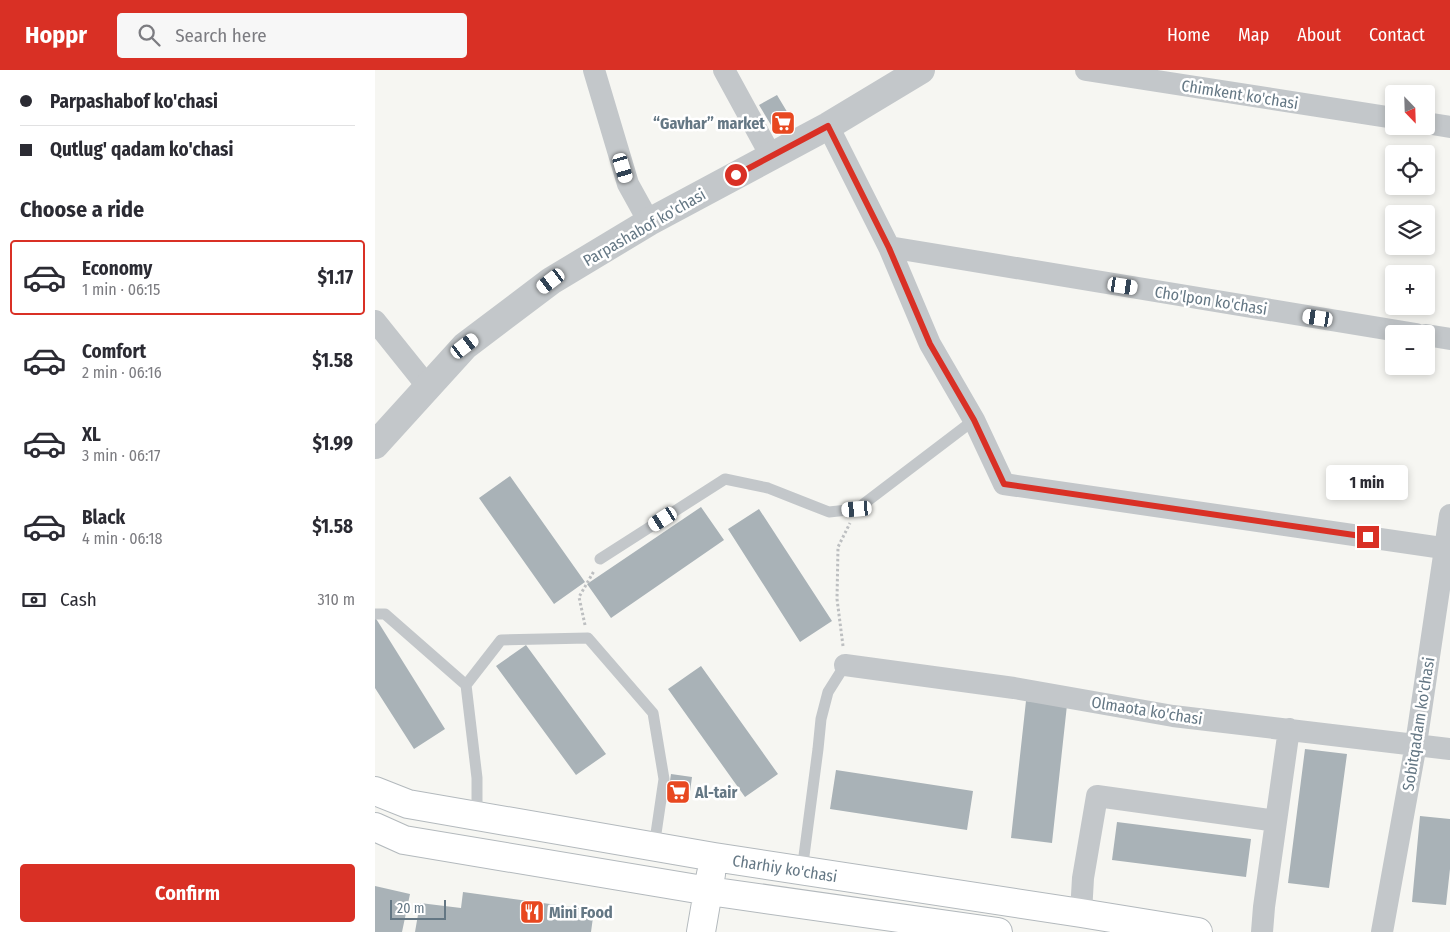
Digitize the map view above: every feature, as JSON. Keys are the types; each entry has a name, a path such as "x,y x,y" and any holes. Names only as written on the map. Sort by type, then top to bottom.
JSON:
{"main road":[{"name":"Charhiy ko'chasi","path":"375,791 408,804 654,847 1198,932"},
{"name":"Charhiy ko'chasi","path":"375,827 404,840 709,891 997,932"},
{"path":"701,932 714,857"}],"street":[{"path":"594,70 628,184 649,222"},
{"path":"724,70 771,156"},
{"name":"Parpashabof ko'chasi","path":"375,445 465,346 544,287 649,222 828,126 921,70"},
{"name":"Chimkent ko'chasi","path":"1086,70 1385,117"},
{"path":"1435,124 1450,127"},
{"path":"828,126 889,248 930,344 974,420 1004,484 1447,548"},
{"name":"Cho'lpon ko'chasi","path":"889,248 1385,329"},
{"path":"375,321 428,387"},
{"path":"1435,337 1450,339"},
{"name":"Sobitqadam ko'chasi","path":"1381,932 1416,744 1447,548 1450,515"},
{"name":"Olmaota ko'chasi","path":"845,665 1014,688 1173,716 1450,749"},
{"path":"1261,932 1289,729"},
{"path":"1081,913 1083,878 1097,796 1276,821"}],"lane":[{"path":"600,560 725,479 768,488 829,512 857,509 974,420"},
{"path":"375,614 385,614 466,685 477,778 477,816"},
{"path":"466,685 501,640 588,638 653,713 664,779 654,847"},
{"path":"802,871 819,749 821,719 828,692 845,665"}],"path":[{"path":"845,665 837,599 838,547 857,509"},
{"path":"588,638 579,596 600,560"}],"building":[{"path":"777,95 792,120 774,130 759,105"},
{"path":"510,476 585,582 554,604 479,498"},
{"path":"701,507 724,540 611,618 587,584"},
{"path":"759,509 832,621 800,642 728,529"},
{"path":"375,617 445,729 414,749 375,688"},
{"path":"526,645 606,754 576,775 496,666"},
{"path":"701,666 778,774 745,797 668,689"},
{"path":"1026,701 1067,705 1052,843 1011,838"},
{"path":"1305,749 1347,754 1329,888 1288,883"},
{"path":"836,770 973,791 967,830 830,809"},
{"path":"671,774 692,777 689,799 668,794"},
{"path":"1420,816 1450,819 1450,869 1446,905 1412,902"},
{"path":"1117,822 1251,839 1246,877 1112,860"},
{"path":"375,886 410,894 402,932 375,932"},
{"path":"463,892 594,910 591,932 415,932 420,903 461,908"}],"place":[{"name":"“Gavhar” market","path":"783,123"},
{"name":"Al-tair","path":"678,792"},
{"name":"Mini Food","path":"532,912"}],"route":[{"path":"736,175 828,126 889,248 930,344 974,420 1004,484 1368,537"}]}
